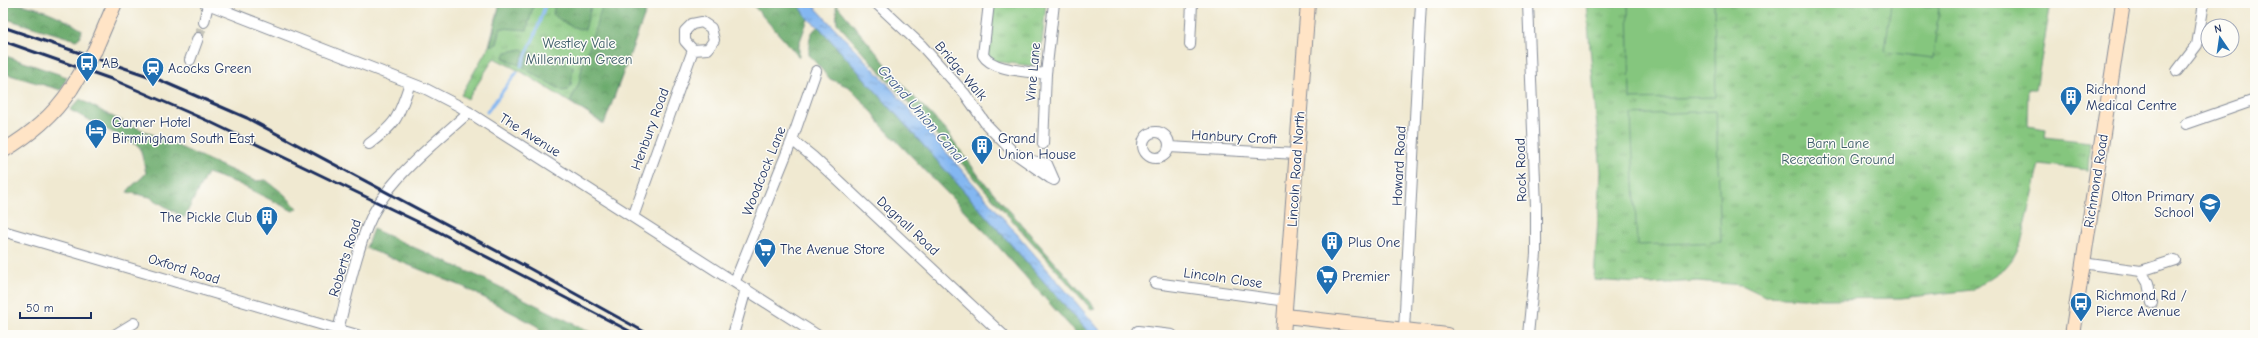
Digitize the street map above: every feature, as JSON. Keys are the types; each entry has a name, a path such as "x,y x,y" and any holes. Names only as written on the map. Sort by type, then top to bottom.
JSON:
{"street":[{"path":"3,151 34,131 61,105 95,50 115,3"},
{"name":"Bridge Walk","path":"876,3 922,46 965,94 986,124 1013,152 1023,159"},
{"path":"989,3 983,55 987,62 995,66 1046,74"},
{"name":"Vine Lane","path":"1043,144 1046,74 1054,3"},
{"path":"1190,45 1192,3"},
{"name":"Lincoln Road North","path":"1283,335 1286,316 1308,3"},
{"name":"Howard Road","path":"1413,332 1421,3"},
{"name":"Rock Road","path":"1528,3 1536,254 1528,335"},
{"name":"Richmond Road","path":"2072,335 2082,263 2100,162 2123,3"},
{"path":"2177,71 2197,45 2204,3"},
{"path":"204,22 206,4"},
{"name":"The Avenue","path":"206,4 410,83 469,112 735,281 817,335"},
{"path":"190,60 198,38"},
{"name":"Henbury Road","path":"633,217 693,50"},
{"name":"Woodcock Lane","path":"735,281 792,140 816,71"},
{"path":"369,144 387,130 398,117 410,83"},
{"path":"2186,124 2255,100"},
{"name":"Roberts Road","path":"338,330 367,227 379,204 402,175 469,112"},
{"name":"Dagnall Road","path":"792,140 818,161 1003,335"},
{"name":"Hanbury Croft","path":"1169,147 1297,154"},
{"name":"Oxford Road","path":"3,231 357,335"},
{"path":"2082,263 2141,272 2175,260"},
{"path":"2141,272 2148,283 2152,303"},
{"name":"Lincoln Close","path":"1155,283 1287,301"},
{"path":"733,335 746,289"},
{"path":"1286,316 1446,335"},
{"path":"116,334 130,329"},
{"path":"1138,330 1172,335"}],"green space":[{"path":"3,3 34,7 54,14 82,30 80,37 76,40 3,18"},
{"name":"Westley Vale Millennium Green","path":"500,3 649,3 604,124 522,72 494,58 468,99 461,95 489,46"},
{"path":"500,3 534,3 527,30 501,28 497,44 490,46"},
{"path":"555,3 592,3 585,30 568,25 553,14"},
{"path":"603,3 649,3 604,124 570,102 579,83 582,67"},
{"path":"751,3 798,3 808,19 799,44 799,57"},
{"path":"993,3 1046,3 1040,62 1033,66 992,61 987,57"},
{"name":"Barn Lane Recreation Ground","path":"1586,3 2051,3 2036,89 2028,89 2027,126 2046,129 2045,137 2090,142 2088,170 2040,164 2021,243 2013,258 2005,268 1972,290 1901,298 1823,299 1765,296 1742,285 1697,281 1650,284 1594,280 1601,172"},
{"path":"1628,3 1714,3 1716,97 1630,99"},
{"path":"1891,3 1939,7 1933,58 1885,52"},
{"path":"836,4 909,92 945,129 979,176 1095,308 1091,309 837,23"},
{"path":"817,27 819,27 1091,335 1078,335 988,235 881,125 874,114 849,87 830,79 809,55 809,43 811,36"},
{"path":"522,49 525,51 519,65 503,58 506,52"},
{"path":"530,52 573,66 571,86 568,90 563,91 523,68"},
{"path":"3,55 67,77 61,90 3,73"},
{"path":"80,99 109,115 255,181 266,180 284,194 297,208 293,211 237,183 207,173 184,218 150,197 127,192 146,173 140,147 70,110"},
{"path":"1716,111 1721,242 1637,245 1631,115"},
{"path":"373,229 480,277 596,335 543,335 537,326 464,287 366,248"}],"water":[{"path":"798,3 811,3 883,79 1104,335 1091,335 819,27 808,19"}],"waterway":[{"path":"521,66 535,35 546,3"},
{"path":"487,112 517,72"}],"tunnel":[{"path":"198,38 204,22"}],"railway":[{"path":"3,27 157,79 247,118 525,266 650,335"},
{"path":"3,41 114,80 208,121 437,231 637,335"}],"place":[{"name":"AB","path":"87,82"},
{"name":"Acocks Green","path":"153,88"},
{"name":"Richmond Medical Centre","path":"2071,116"},
{"name":"Garner Hotel Birmingham South East","path":"96,150"},
{"name":"Grand Union House","path":"982,166"},
{"name":"Olton Primary School","path":"2210,224"},
{"name":"The Pickle Club","path":"267,236"},
{"name":"Plus One","path":"1332,262"},
{"name":"The Avenue Store","path":"765,268"},
{"name":"Premier","path":"1327,296"},
{"name":"Richmond Rd / Pierce Avenue","path":"2081,322"}],"water label":[{"name":"Grand Union Canal","path":"922,114"}]}
